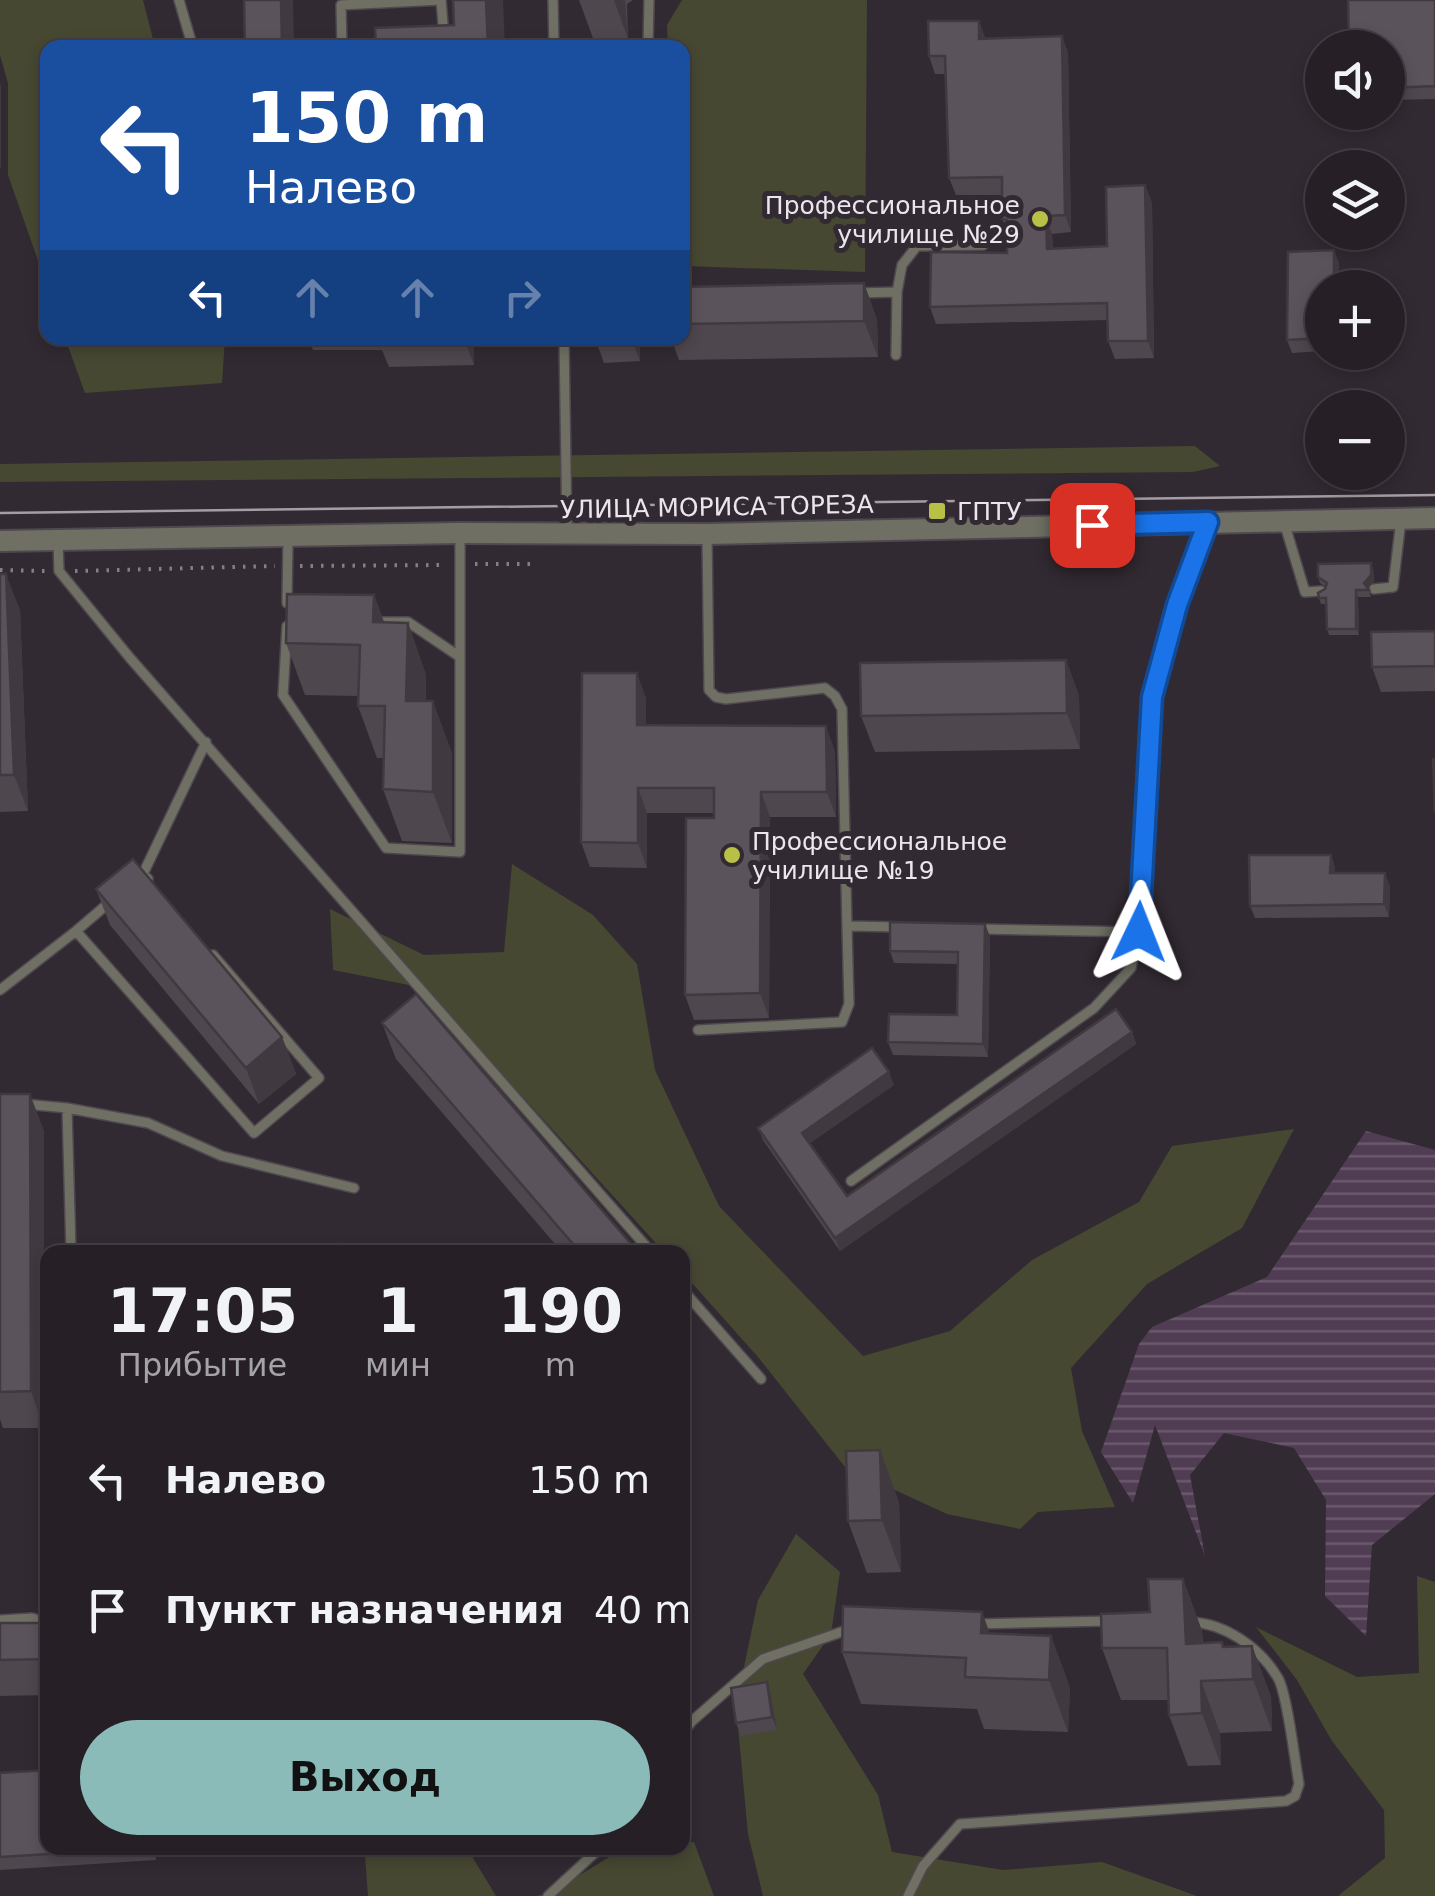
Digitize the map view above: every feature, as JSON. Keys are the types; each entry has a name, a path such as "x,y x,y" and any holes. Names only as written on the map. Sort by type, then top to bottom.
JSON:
{"street":[{"name":"УЛИЦА МОРИСА ТОРЕЗА","path":"0,541 460,533 707,534 1435,518"}],"lane":[{"path":"179,0 191,40"},
{"path":"342,40 341,5 441,0 444,40"},
{"path":"553,0 554,40"},
{"path":"648,0 648,40"},
{"path":"896,355 897,292 902,266 916,246 983,245"},
{"path":"839,294 897,292"},
{"path":"564,345 567,534"},
{"path":"1374,589 1394,587 1401,518"},
{"path":"851,1182 1094,1008 1130,968 1139,932 1152,697 1177,605 1208,522"},
{"path":"1284,522 1305,592 1320,591"},
{"path":"288,536 283,695 386,848 460,852 460,533"},
{"path":"698,1030 842,1022 848,1004 842,710 835,696 825,688 726,699 709,690 707,534"},
{"path":"58,540 59,571 130,658 645,1245"},
{"path":"287,622 304,622"},
{"path":"356,622 408,622 460,656"},
{"path":"130,885 144,874 206,742"},
{"path":"144,874 156,888"},
{"path":"0,990 116,896"},
{"path":"847,926 906,928"},
{"path":"964,929 1139,932"},
{"path":"76,931 254,1133 319,1078 206,946"},
{"path":"17,1104 67,1108 148,1123 222,1156 354,1188"},
{"path":"67,1108 71,1245"},
{"path":"690,1298 762,1380"},
{"path":"0,1620 40,1620"},
{"path":"971,1624 1128,1620"},
{"path":"908,1896 923,1866 960,1824 1286,1802 1295,1796 1299,1784 1280,1680 1239,1638 1212,1623 1180,1621"},
{"path":"690,1724 762,1659 854,1627"},
{"path":"548,1896 592,1855"}],"path":[{"path":"0,570 534,564"}],"green space":[{"path":"0,0 143,0 153,40 40,40 40,266 8,175 8,83 0,55"},
{"path":"682,0 867,0 865,272 690,266 690,40 668,40 667,25"},
{"path":"68,345 225,345 222,383 85,393"},
{"path":"1195,446 1220,466 1193,472 0,482 0,464"},
{"path":"512,864 593,915 637,964 655,1070 719,1206 863,1356 950,1331 1032,1260 1139,1202 1172,1146 1294,1129 1242,1228 1147,1284 1071,1368 1082,1431 1115,1507 1038,1512 1020,1529 947,1514 845,1467 758,1357 690,1281 690,1245 658,1245 424,988 333,970 330,909 424,955 504,952"},
{"path":"796,1534 840,1572 831,1634 803,1674 878,1795 892,1852 1003,1870 1102,1862 1197,1896 763,1896 748,1834 736,1705 758,1600"},
{"path":"1417,1576 1435,1582 1435,1896 1338,1896 1385,1858 1384,1810 1332,1741 1297,1680 1256,1627 1357,1677 1419,1673"},
{"path":"690,1842 694,1842 714,1896 537,1896 552,1892 613,1855 690,1855"},
{"path":"365,1855 471,1855 496,1896 368,1896"}],"shaded area":[{"path":"1366,1131 1435,1150 1435,1494 1372,1545 1366,1636 1325,1596 1326,1500 1294,1448 1224,1433 1190,1475 1205,1556 1155,1425 1133,1503 1101,1452 1139,1344 1152,1327 1267,1277"}],"building":[{"path":"244,0 281,0 282,40 245,40"},
{"path":"453,0 486,0 488,40 376,40 375,28 454,25"},
{"path":"1348,0 1435,0 1435,86 1405,87 1405,30 1349,30"},
{"path":"928,21 979,21 979,39 1062,36 1065,215 1046,216 1047,249 1107,246 1106,187 1145,185 1148,341 1108,341 1107,303 930,307 931,252 1007,253 1007,220 1002,219 1002,177 949,178 945,56 929,56"},
{"path":"1334,250 1334,270 1305,270 1305,339 1287,340 1288,252"},
{"path":"864,283 864,321 690,324 690,287"},
{"path":"1371,563 1371,575 1364,583 1369,590 1356,590 1356,629 1327,629 1326,598 1319,598 1318,593 1327,583 1318,577 1318,564"},
{"path":"0,574 6,574 14,775 0,775"},
{"path":"287,594 374,595 373,622 408,623 406,701 433,701 433,792 383,789 385,706 358,706 360,645 286,643"},
{"path":"1435,631 1435,666 1372,667 1371,632"},
{"path":"1066,660 1067,713 861,716 860,663"},
{"name":"Профессиональное училище №19","path":"582,673 637,673 637,725 826,726 827,792 761,792 760,993 685,995 686,818 714,818 714,788 638,788 638,843 581,842"},
{"path":"1249,855 1331,855 1330,873 1385,873 1384,904 1250,906"},
{"path":"133,859 282,1037 246,1068 96,889"},
{"path":"890,922 985,924 983,1044 888,1042 889,1014 957,1015 958,952 890,951"},
{"path":"416,994 632,1245 574,1245 382,1023"},
{"path":"1116,1009 1132,1032 835,1238 758,1128 872,1048 889,1072 802,1133 847,1196"},
{"path":"0,1094 30,1094 31,1391 0,1392"},
{"path":"880,1450 882,1520 848,1521 846,1451"},
{"path":"1148,1579 1183,1579 1186,1644 1222,1642 1223,1647 1252,1646 1253,1679 1201,1681 1202,1713 1169,1715 1167,1648 1102,1648 1101,1614 1150,1612"},
{"path":"843,1606 982,1612 981,1633 1051,1636 1049,1680 965,1677 966,1658 842,1652"},
{"path":"0,1623 40,1623 40,1659 0,1660"},
{"path":"767,1682 772,1717 736,1723 731,1688"},
{"path":"40,1770 40,1855 0,1857 0,1773"}],"tram line":[{"path":"0,513 1435,495"}],"place":[{"name":"Профессиональное училище №29","path":"1040,219"},
{"name":"ГПТУ","path":"937,511"},
{"name":"Профессиональное училище №19","path":"732,855"}],"route":[{"path":"1092,525 1208,522 1177,605 1152,697 1139,932"}]}
